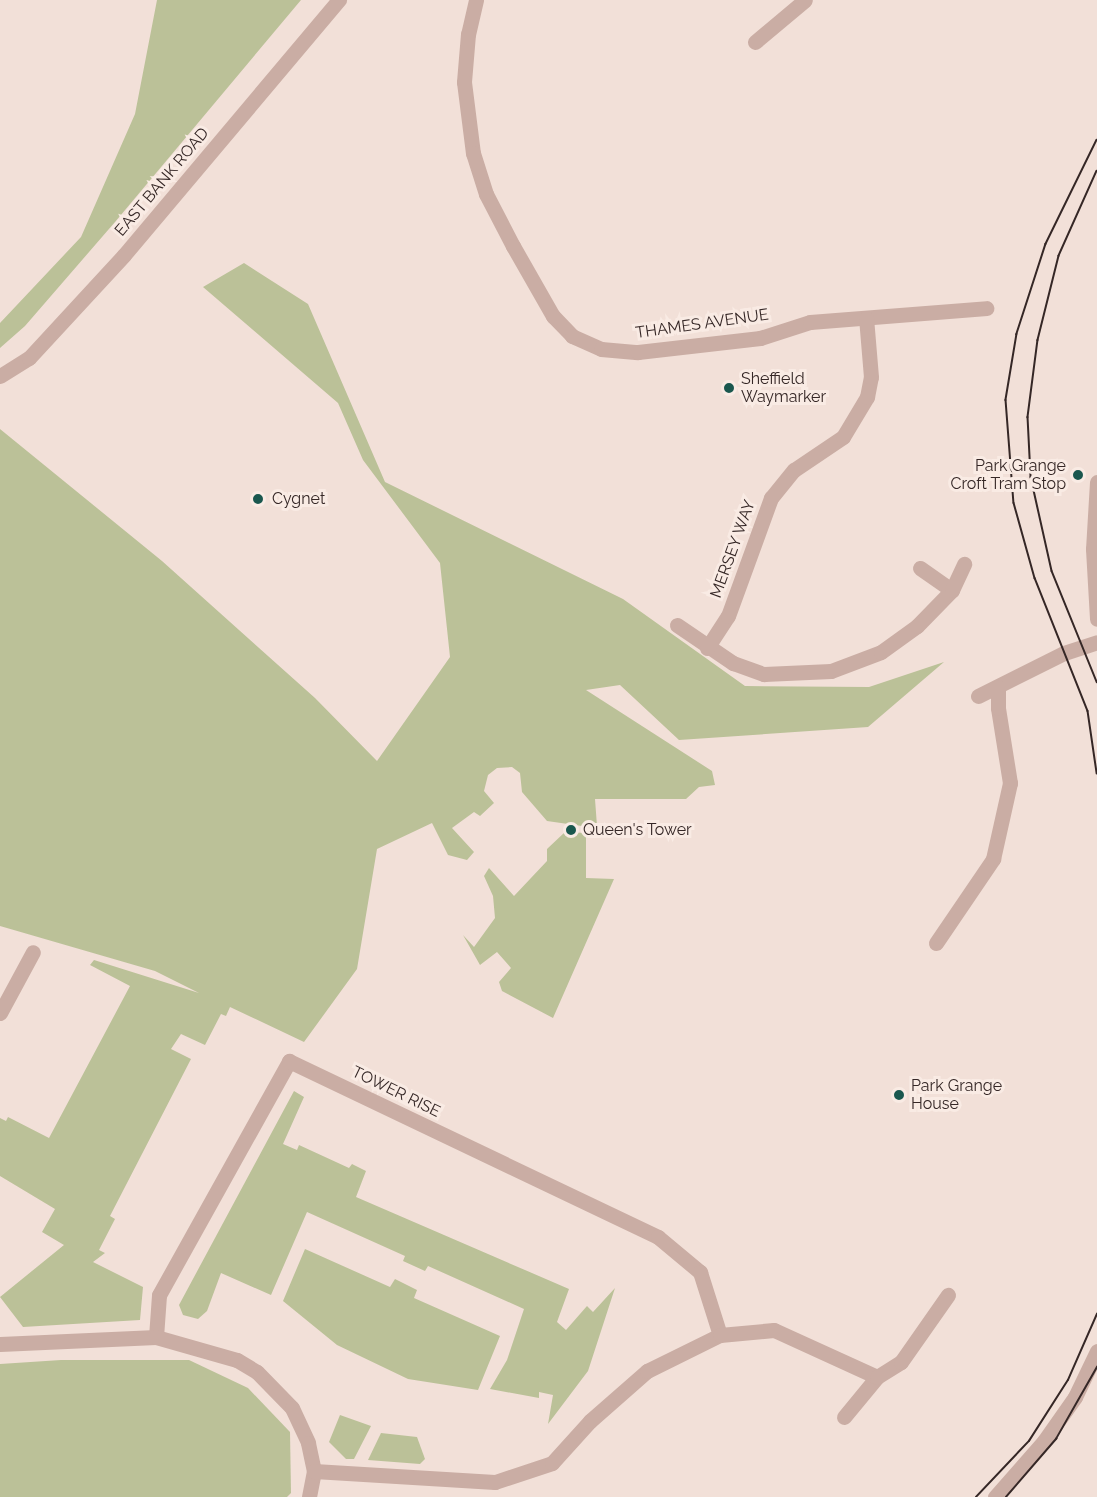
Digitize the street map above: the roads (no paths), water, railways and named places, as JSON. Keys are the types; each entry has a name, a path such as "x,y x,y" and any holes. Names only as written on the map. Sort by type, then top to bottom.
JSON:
{"street":[{"name":"EAST BANK ROAD","path":"0,376 29,358 124,255 339,0"},
{"name":"THAMES AVENUE","path":"476,0 468,34 464,81 473,153 486,194 513,246 553,316 572,336 601,349 638,352 760,338 810,322 986,308"},
{"path":"755,42 805,0"},
{"name":"MERSEY WAY","path":"708,648 728,616 771,498 794,470 843,437 867,398 871,377 866,318"},
{"path":"1097,482 1094,549 1097,619"},
{"path":"677,625 708,648 765,674 831,671 881,652 918,626 952,590 964,564"},
{"path":"920,568 952,590"},
{"path":"978,696 1065,653 1097,642"},
{"path":"936,943 993,859 1010,783 998,708 998,687"},
{"path":"0,1012 33,952"},
{"name":"TOWER RISE","path":"156,1337 159,1295 289,1061 658,1237 700,1272 720,1335"},
{"path":"844,1417 877,1377 901,1362 948,1295"},
{"path":"314,1472 495,1482 552,1463 590,1421 647,1371 720,1335 774,1330 877,1377"},
{"path":"2,1339 156,1337 217,1352 257,1372 292,1408 308,1443 314,1472 309,1497"},
{"path":"995,1497 1044,1441 1075,1397 1097,1351"}],"tram line":[{"path":"1097,140 1046,244 1017,334 1006,400 1014,503 1035,578 1088,711 1097,773"},
{"path":"1097,171 1059,256 1038,340 1028,417 1031,477 1052,571 1097,682"},
{"path":"976,1497 1029,1441 1068,1380 1097,1314"},
{"path":"1006,1497 1056,1439 1097,1367"}],"place":[{"name":"Sheffield Waymarker","path":"729,388"},
{"name":"Park Grange Croft Tram Stop","path":"1078,475"},
{"name":"Cygnet","path":"258,499"},
{"name":"Queen's Tower","path":"571,830"},
{"name":"Park Grange House","path":"899,1095"}]}
